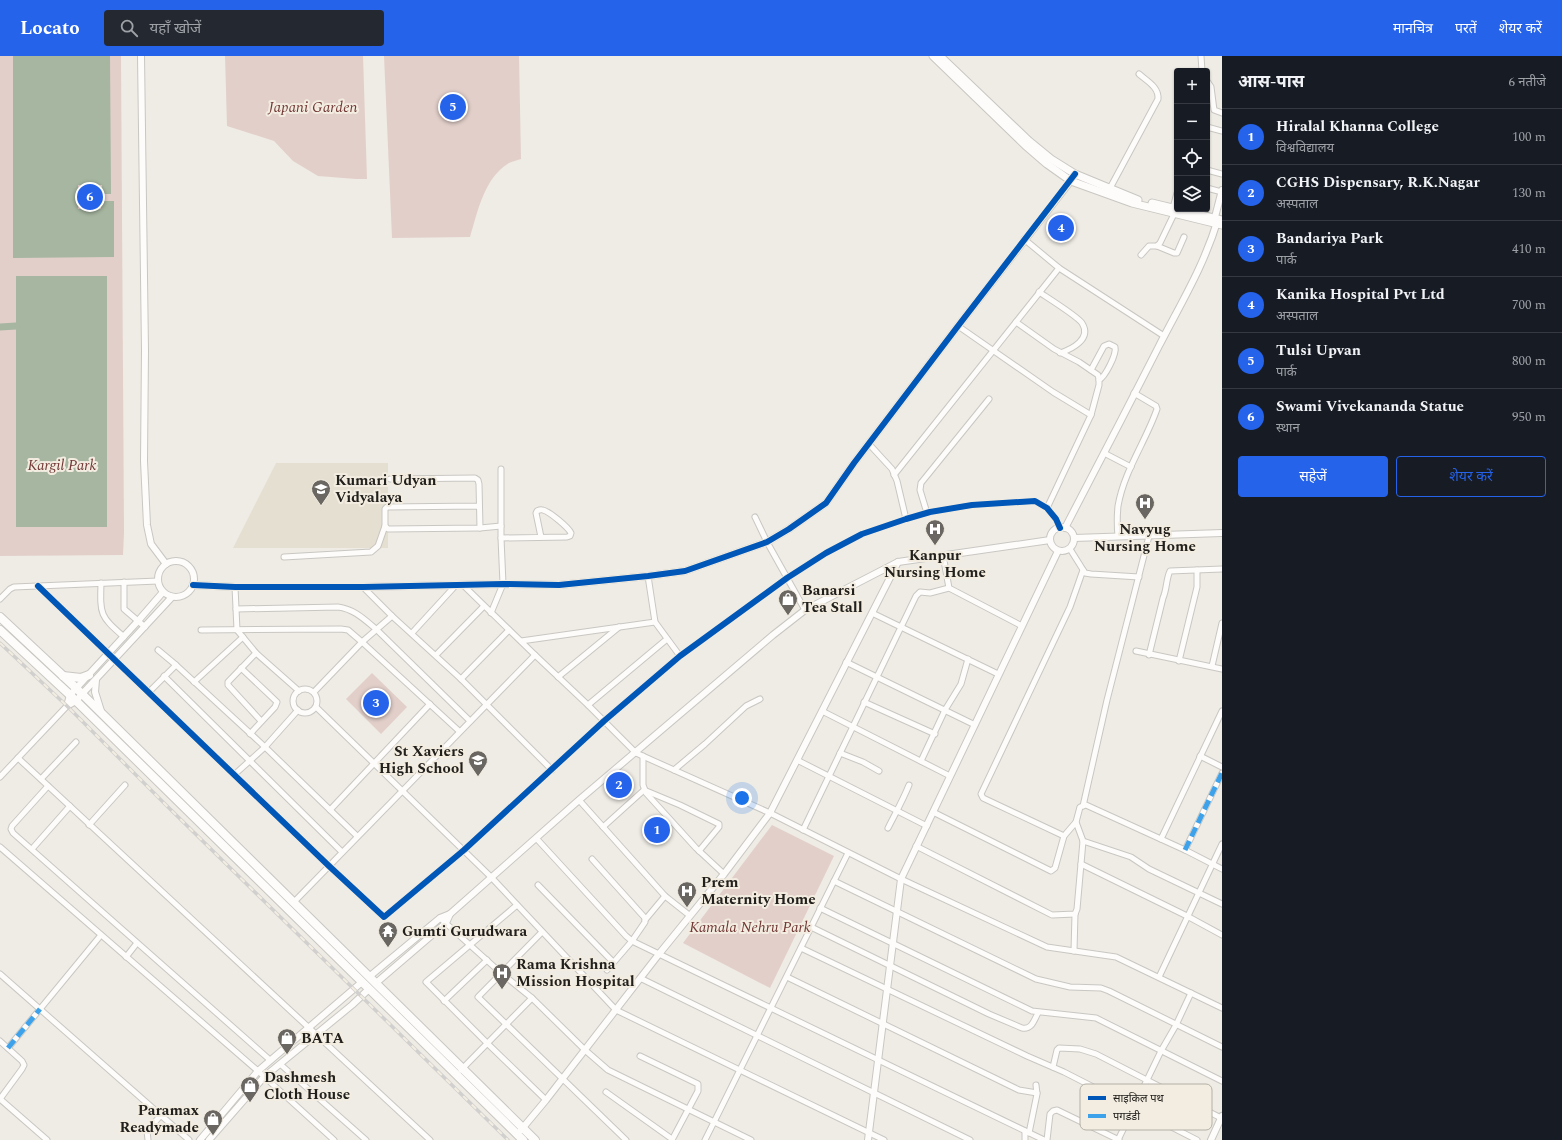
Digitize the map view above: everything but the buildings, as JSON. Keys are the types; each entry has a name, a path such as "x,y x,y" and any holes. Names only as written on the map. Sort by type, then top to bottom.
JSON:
{"highway":[{"path":"0,617 102,714 362,982 459,1072 521,1134 535,1140"},
{"path":"12,628 3,632 226,843 294,902 370,976 459,1072"},
{"path":"62,676 81,678 89,675"}],"main road":[{"path":"933,56 944,59 1047,164 1071,181 1109,192"},
{"path":"995,112 1051,159 1109,192 1132,203 1218,222"}],"street":[{"path":"141,56 144,461 147,525 151,544 166,564"},
{"path":"1201,56 1202,68"},
{"path":"1109,192 1158,99 1157,89 1139,74"},
{"path":"1210,86 1214,110 1222,113"},
{"path":"1210,128 1222,131"},
{"path":"1210,171 1222,174"},
{"path":"193,585 235,587 363,587 503,584 559,585 685,571 767,542 789,530 826,503 1024,239 1076,174"},
{"path":"1063,528 1195,279 1210,245 1218,222 1222,191 1210,189"},
{"path":"1157,246 1160,243 1174,206"},
{"path":"1141,255 1149,246 1157,246 1174,253 1178,253 1184,237"},
{"path":"1024,239 1060,268 1164,336"},
{"path":"894,476 1039,292 1060,268"},
{"path":"1039,292 1078,320 1084,327 1084,334 1078,344 1060,353"},
{"path":"1016,322 1060,353 1091,370 1098,375 1099,380 1091,415 1047,508"},
{"path":"958,326 1053,392 1091,415"},
{"path":"1091,370 1104,346 1109,344 1115,347 1116,353 1103,378 1099,380"},
{"path":"1118,536 1117,513 1119,503 1131,467 1157,409 1156,406 1134,393"},
{"path":"927,513 920,490 921,483 989,398"},
{"path":"869,444 889,464 894,476 906,519"},
{"path":"1104,453 1131,467"},
{"path":"491,613 503,584 500,468"},
{"path":"390,479 475,478 478,480 479,484 480,528"},
{"path":"38,586 114,661 149,692 384,917 464,850 604,721 680,656 787,578 826,553 862,534 906,519 927,513 972,505 1035,501 1047,508 1063,528"},
{"path":"284,557 371,552 378,546 385,526 385,509 390,506 479,506"},
{"path":"501,538 567,537 570,536 571,533 557,520 543,510 539,510 536,514 541,537"},
{"path":"755,517 767,542 805,610"},
{"path":"385,526 388,529 392,529 480,528 501,526"},
{"path":"1063,528 1072,531 1074,544 1070,549 1058,551 1053,547 1050,540 1051,535 1055,530 1063,528"},
{"path":"1074,538 1222,533"},
{"path":"1084,806 1107,700 1149,536"},
{"path":"370,976 440,918 450,914 579,800 636,753 773,634 805,610 898,562 1050,540"},
{"path":"1070,549 1083,570 1091,574 1139,577"},
{"path":"868,1140 901,879 1058,551"},
{"path":"943,555 949,588"},
{"path":"178,562 189,567 193,572 193,585 191,589 183,596 172,597 163,592 158,581 160,571 166,564 178,562"},
{"path":"521,1134 640,978 689,915 724,874 770,813 898,562"},
{"path":"1149,655 1163,598 1166,592 1169,573 1174,570 1222,568"},
{"path":"1064,836 983,798 981,794 1070,607 1083,570"},
{"path":"1179,661 1197,587 1197,570"},
{"path":"648,576 655,622 680,656"},
{"path":"0,599 10,589 19,587 158,581"},
{"path":"124,582 124,609 145,627"},
{"path":"101,583 102,615 105,620 124,637"},
{"path":"412,633 456,585"},
{"path":"463,585 636,753 770,813 901,879 1047,947 1116,957 1222,1008"},
{"path":"235,587 238,630 256,653 299,691"},
{"path":"363,587 392,616 461,678 487,706 552,770"},
{"path":"803,830 918,593 930,593 949,588 1022,626"},
{"path":"0,777 67,706 73,698 76,688 108,655 163,592"},
{"path":"73,698 82,694 96,680 172,597"},
{"path":"436,655 484,606"},
{"path":"236,609 338,607 355,612 376,629 470,721"},
{"path":"872,613 998,674"},
{"path":"314,692 362,642 392,616"},
{"path":"521,641 655,622"},
{"path":"1212,666 1222,623"},
{"path":"558,677 620,626"},
{"path":"201,630 348,630 459,731"},
{"path":"461,678 509,630"},
{"path":"194,682 243,637"},
{"path":"588,705 667,639"},
{"path":"158,650 265,747 357,836"},
{"path":"1136,651 1149,655 1222,669"},
{"path":"256,653 228,682 228,686 261,721"},
{"path":"294,902 357,836 403,791 459,731 487,706 535,655"},
{"path":"921,761 945,710 961,684 968,660"},
{"path":"846,662 975,725"},
{"path":"149,692 176,665"},
{"path":"241,668 276,701 275,707 250,734"},
{"path":"164,676 342,852"},
{"path":"96,680 96,698 102,714"},
{"path":"304,689 314,692 317,699 316,707 311,712 304,713 294,706 295,695 299,691 304,689"},
{"path":"674,770 746,706 760,699"},
{"path":"864,702 935,734"},
{"path":"330,810 430,704"},
{"path":"316,707 491,877 616,1010 884,1140"},
{"path":"234,775 265,747 298,710"},
{"path":"1161,839 1222,711"},
{"path":"822,712 950,776"},
{"path":"41,779 76,742"},
{"path":"840,753 863,762 879,771"},
{"path":"643,756 644,790 648,797 699,851 724,874"},
{"path":"1200,756 1222,767"},
{"path":"18,758 308,1029 430,1140"},
{"path":"797,760 927,826"},
{"path":"1185,850 1222,773"},
{"path":"89,825 125,785"},
{"path":"888,828 906,794 909,785"},
{"path":"48,786 11,828 14,833 270,1060"},
{"path":"603,827 644,790"},
{"path":"644,790 680,805 719,824 720,827 699,851"},
{"path":"579,800 665,896 689,915"},
{"path":"32,849 70,806"},
{"path":"1074,951 1075,914 1077,909 1083,841 1076,822 1078,810 1084,806 1090,806 1185,850 1222,869"},
{"path":"933,812 1051,871 1055,868 1064,836 1076,822"},
{"path":"536,838 616,926 632,941 1045,1140 1050,1114 1053,1111 1057,1110 1080,1121"},
{"path":"1083,841 1132,857 1149,869 1222,904"},
{"path":"1159,977 1222,844"},
{"path":"916,846 1052,915 1075,914"},
{"path":"0,847 258,1071 334,1140"},
{"path":"705,1140 713,1121 787,977 848,853"},
{"path":"592,859 643,915 645,920"},
{"path":"1081,864 1187,916 1222,935"},
{"path":"834,881 1036,979 1070,987 1101,988 1222,1047"},
{"path":"538,885 613,962"},
{"path":"607,970 632,941 645,920 665,896"},
{"path":"517,905 426,982 546,1100"},
{"path":"820,908 1038,1013 1096,1018 1222,1081"},
{"path":"376,983 446,923 450,914"},
{"path":"440,918 501,973 532,998 585,1050 608,1070 751,1140"},
{"path":"811,927 989,1014 1022,1028 1027,1029 1030,1027 1038,1013"},
{"path":"542,932 478,997 506,1026 626,1140"},
{"path":"8,1048 101,935"},
{"path":"126,956 137,943"},
{"path":"801,948 1086,1084"},
{"path":"444,1000 487,960"},
{"path":"0,974 189,1140"},
{"path":"787,977 1019,1090 1037,1093"},
{"path":"640,978 970,1140"},
{"path":"200,1140 258,1071 362,982"},
{"path":"209,1140 264,1077 370,989"},
{"path":"1145,1084 1191,993"},
{"path":"459,1072 532,998"},
{"path":"0,1041 22,1061 24,1067 0,1099 47,1140"},
{"path":"1053,1068 1057,1050 1059,1048 1080,1049 1096,1054 1155,1084"},
{"path":"606,1092 672,1140 698,1091 698,1084 640,1056"},
{"path":"280,1064 366,1140"},
{"path":"1025,1140 1037,1093 1036,1085"},
{"path":"1211,1140 1222,1117 1212,1112"},
{"path":"148,1140 147,1131 161,1115"},
{"path":"1098,1130 1118,1140 1123,1130"},
{"path":"1178,1130 1197,1140"}],"shaded area":[{"path":"13,56 110,56 111,194 102,194 102,185 78,185 78,209 101,209 101,201 114,201 114,257 13,258"},
{"path":"16,276 107,276 107,527 16,527"},
{"name":"Kumari Udyan Vidyalaya","path":"276,463 388,463 388,548 233,548"}],"green space":[{"name":"Kargil Park","path":"0,56 121,56 123,555 0,556"},
{"name":"Japani Garden","path":"225,56 363,56 367,179 318,176 293,161 274,141 227,126"},
{"path":"384,56 519,56 521,159 509,163 500,169 493,177 479,206 470,237 392,238"},
{"path":"372,673 407,707 381,734 346,699"},
{"name":"Kamala Nehru Park","path":"772,825 834,856 770,988 683,943"}],"waterway":[{"path":"0,327 16,326"}],"railway":[{"path":"0,643 67,706 508,1140"}],"marked path":[{"path":"1185,850 1222,773"},
{"path":"8,1048 40,1009"}],"cycle path":[{"path":"193,585 235,587 363,587 503,584 559,585 685,571 767,542 789,529 826,503 854,463 1075,174"},
{"path":"38,586 384,917 464,850 604,721 680,656 787,578 826,553 862,534 906,519 930,512 972,505 1035,501 1047,508 1056,519 1060,528"}],"place":[{"name":"Tulsi Upvan","path":"453,107"},
{"name":"Swami Vivekananda Statue","path":"90,197"},
{"name":"Kanika Hospital Pvt Ltd","path":"1061,228"},
{"name":"Kumari Udyan Vidyalaya","path":"321,506"},
{"name":"Navyug Nursing Home","path":"1145,520"},
{"name":"Kanpur Nursing Home","path":"935,546"},
{"name":"Banarsi Tea Stall","path":"788,616"},
{"name":"Bandariya Park","path":"376,703"},
{"name":"St Xaviers High School","path":"478,777"},
{"name":"CGHS Dispensary, R.K.Nagar","path":"619,785"},
{"name":"Hiralal Khanna College","path":"657,830"},
{"name":"Prem Maternity Home","path":"687,908"},
{"name":"Gumti Gurudwara","path":"388,948"},
{"name":"Rama Krishna Mission Hospital","path":"502,990"},
{"name":"BATA","path":"287,1055"},
{"name":"Dashmesh Cloth House","path":"250,1103"},
{"name":"Paramax Readymade","path":"213,1136"}]}
